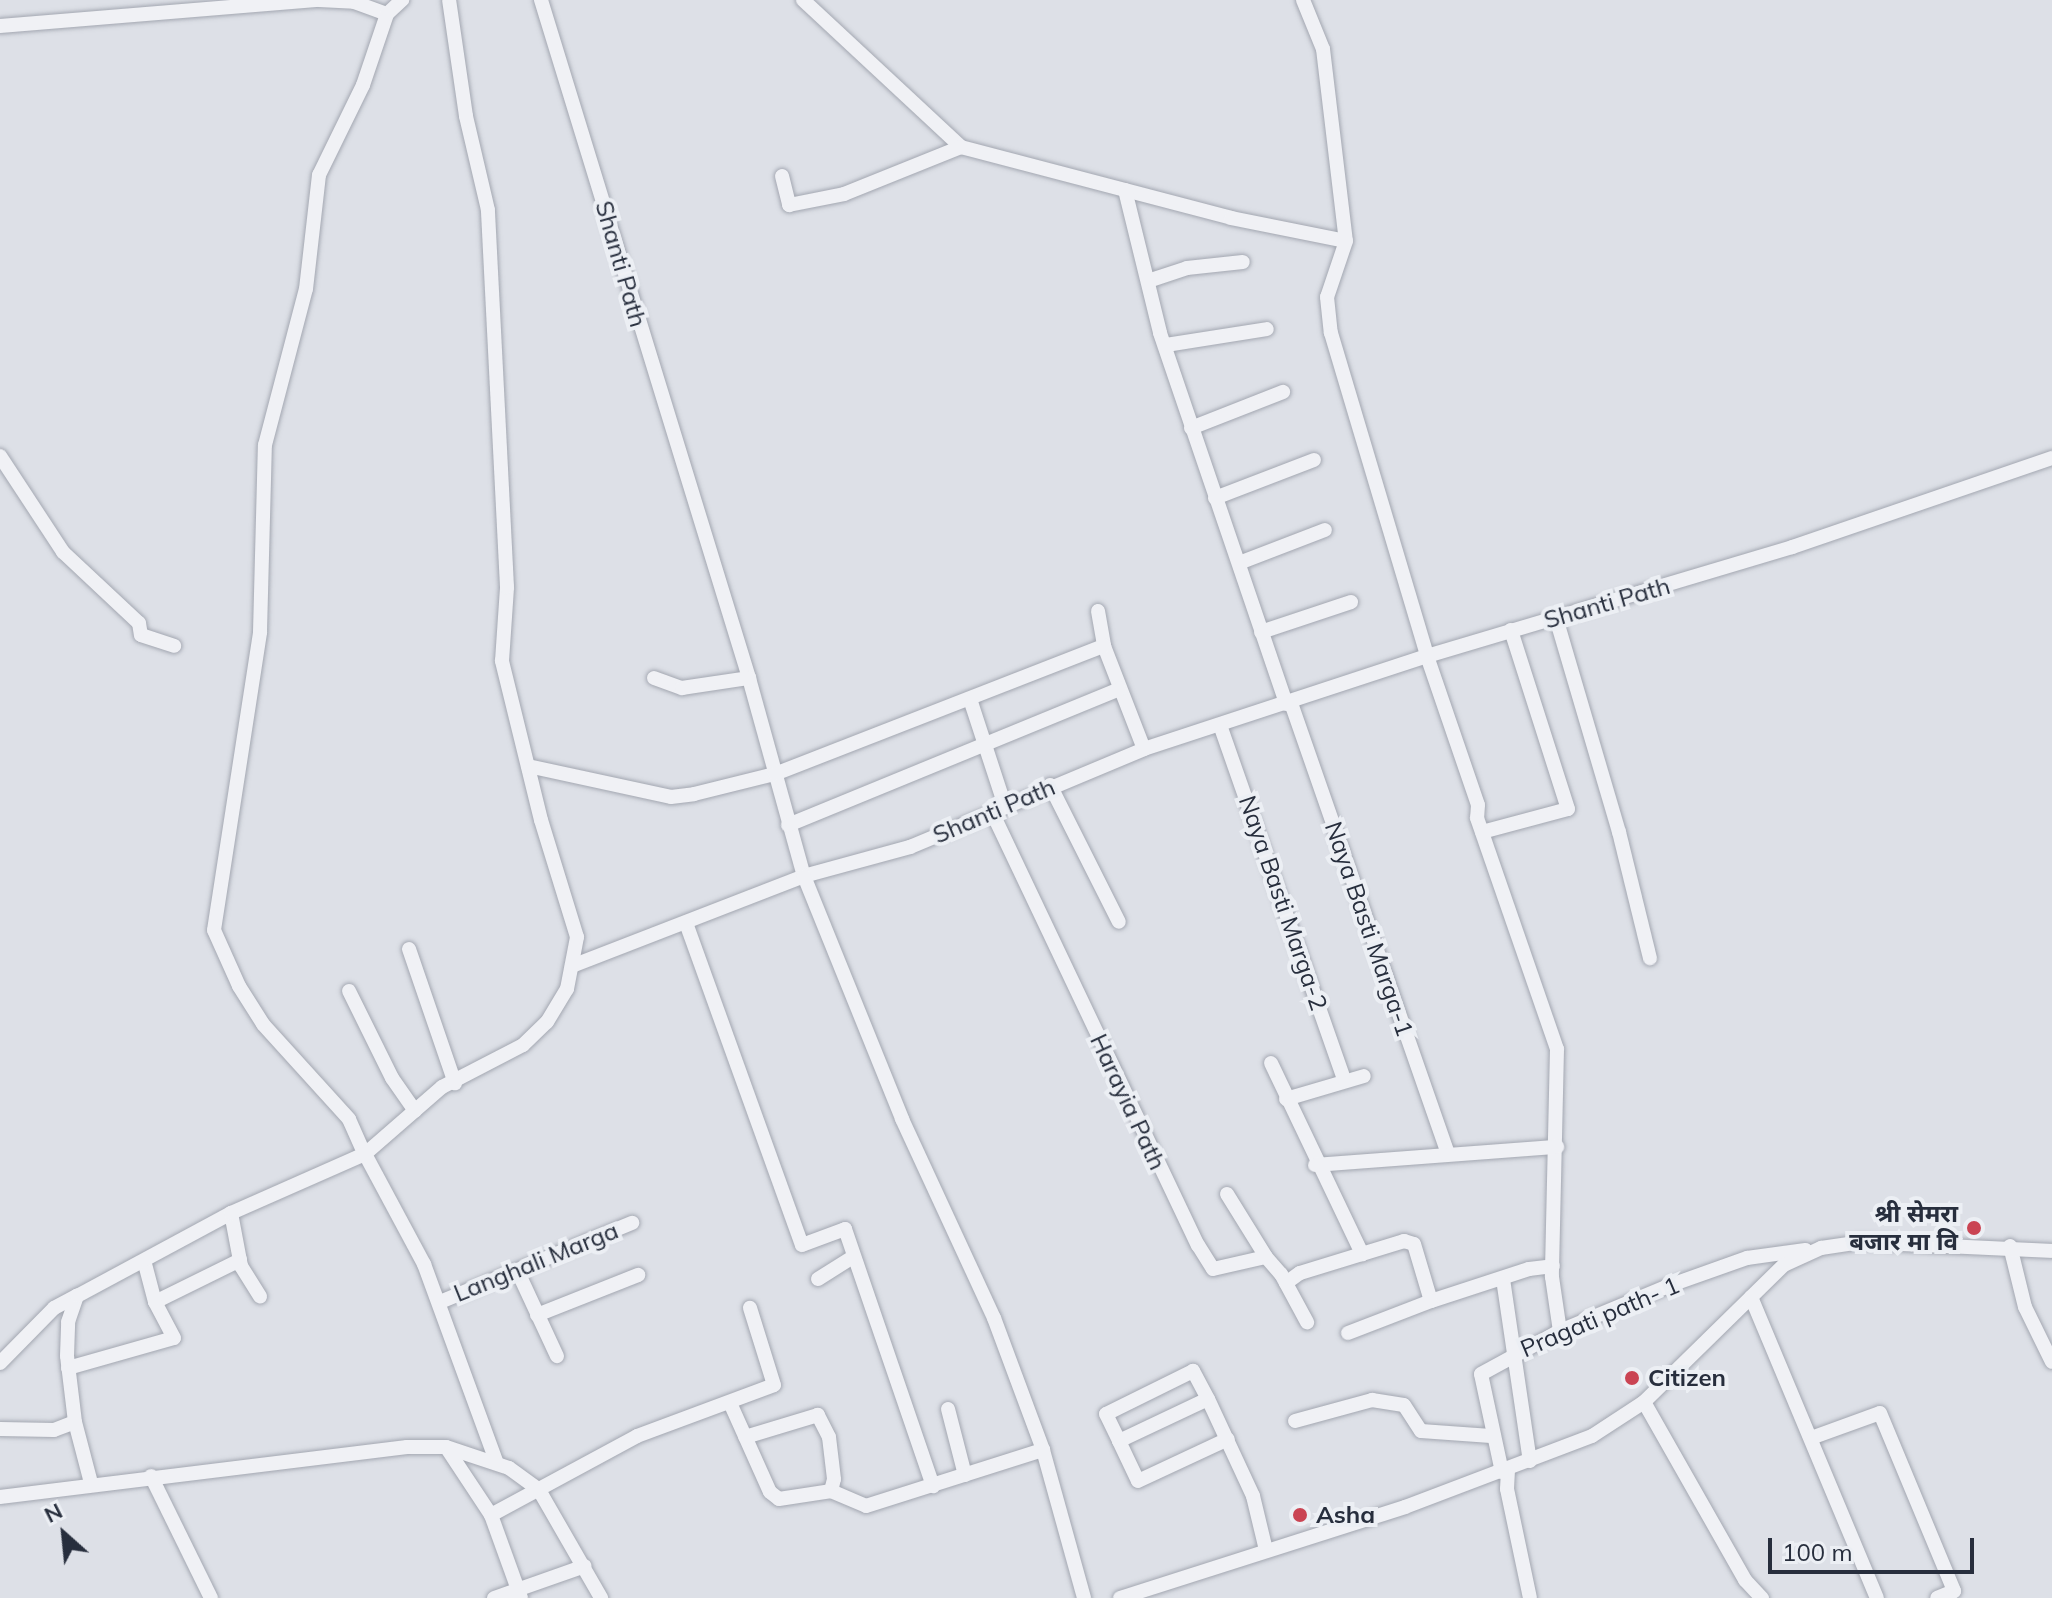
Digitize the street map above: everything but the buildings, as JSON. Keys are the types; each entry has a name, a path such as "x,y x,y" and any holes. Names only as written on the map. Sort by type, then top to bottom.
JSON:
{"street":[{"path":"0,26 120,7 319,0 354,2 387,14"},
{"path":"402,0 387,14 363,85 319,175 306,289 265,445 260,632 214,930 263,1024 349,1119 440,1302 497,1463"},
{"path":"0,1363 54,1308 231,1213 365,1154 415,1111 455,1083 523,1045 547,1022 567,989 577,937 528,766 502,661 507,587 488,210 466,116 449,0"},
{"name":"Shanti Path","path":"541,0 749,678 804,876 910,847 1050,785 1144,749 1427,656 1792,547 2052,458"},
{"path":"803,0 961,147 1125,190 1346,241"},
{"path":"1303,0 1323,49 1346,241 1327,297 1331,333 1427,656 1478,805 1482,832 1557,1049 1553,1266 1560,1331"},
{"path":"782,176 789,205 844,194 961,147"},
{"name":"Naya Basti Marga-1","path":"1125,190 1191,428 1448,1154"},
{"path":"1148,281 1187,268 1243,262"},
{"path":"1166,345 1267,329"},
{"path":"1191,428 1283,392"},
{"path":"0,456 63,552 139,623 141,635 174,646"},
{"path":"1215,498 1314,460"},
{"path":"1239,563 1325,530"},
{"path":"1261,632 1351,602"},
{"path":"1098,611 1104,646 1144,749"},
{"path":"1556,618 1619,832 1650,958"},
{"path":"1482,832 1568,809 1511,630"},
{"path":"528,766 671,797 775,774 1104,646"},
{"path":"654,678 682,688 749,678"},
{"path":"788,825 1119,689"},
{"path":"970,699 985,745 999,809"},
{"name":"Naya Basti Marga-2","path":"1220,725 1345,1081"},
{"path":"1050,785 1119,922"},
{"name":"Harayia Path","path":"999,809 1198,1245 1213,1269 1266,1257"},
{"path":"572,966 804,876 902,1119 994,1318 1043,1450 1084,1598"},
{"path":"686,923 802,1245 845,1229 933,1486"},
{"path":"409,949 455,1083"},
{"path":"349,991 392,1078 415,1111"},
{"path":"1271,1063 1315,1165 1362,1254"},
{"path":"1286,1099 1364,1076"},
{"path":"1315,1165 1557,1147"},
{"path":"1227,1194 1286,1283 1307,1322"},
{"path":"231,1213 240,1260 260,1296"},
{"name":"Langhali Marga","path":"440,1302 632,1223"},
{"path":"1286,1283 1300,1273 1404,1241 1414,1244 1431,1301"},
{"name":"Pragati path- 1","path":"1530,1598 1505,1471 1491,1436 1479,1378 1514,1354 1560,1331 1747,1258 1861,1242 2010,1246 2052,1251"},
{"path":"2010,1246 2025,1307 2052,1362"},
{"path":"1120,1598 1505,1471 1592,1436 1644,1402 1784,1265 1821,1248"},
{"path":"818,1279 853,1257"},
{"path":"68,1368 174,1338 155,1302 144,1260"},
{"path":"155,1302 240,1260"},
{"path":"1348,1333 1431,1301 1553,1266"},
{"path":"517,1270 557,1356"},
{"path":"537,1315 638,1275"},
{"path":"1503,1279 1530,1461"},
{"path":"77,1296 68,1322 68,1368 75,1422 91,1483"},
{"path":"1751,1297 1877,1598"},
{"path":"491,1515 637,1436 731,1405 774,1385 750,1308"},
{"path":"1228,1439 1138,1481 1106,1414 1193,1371 1228,1439 1253,1496 1266,1550"},
{"path":"1119,1441 1208,1399"},
{"path":"1295,1421 1373,1400 1404,1405 1421,1431 1491,1436"},
{"path":"1644,1402 1745,1580 1762,1598"},
{"path":"731,1405 770,1492 779,1499 831,1491 866,1506 1043,1450"},
{"path":"948,1409 965,1475"},
{"path":"1811,1438 1880,1413 1954,1591 1937,1598"},
{"path":"745,1437 818,1415 829,1437 834,1479 831,1491"},
{"path":"0,1429 54,1430 75,1422"},
{"path":"446,1447 491,1515 520,1594"},
{"path":"0,1497 151,1476 446,1447 497,1463 539,1490 601,1598"},
{"path":"151,1476 211,1598"},
{"path":"494,1598 520,1594 585,1566"}],"place":[{"name":"श्री सेमरा बजार मा वि","path":"1974,1228"},
{"name":"Citizen","path":"1632,1378"},
{"name":"Asha","path":"1300,1515"}]}
